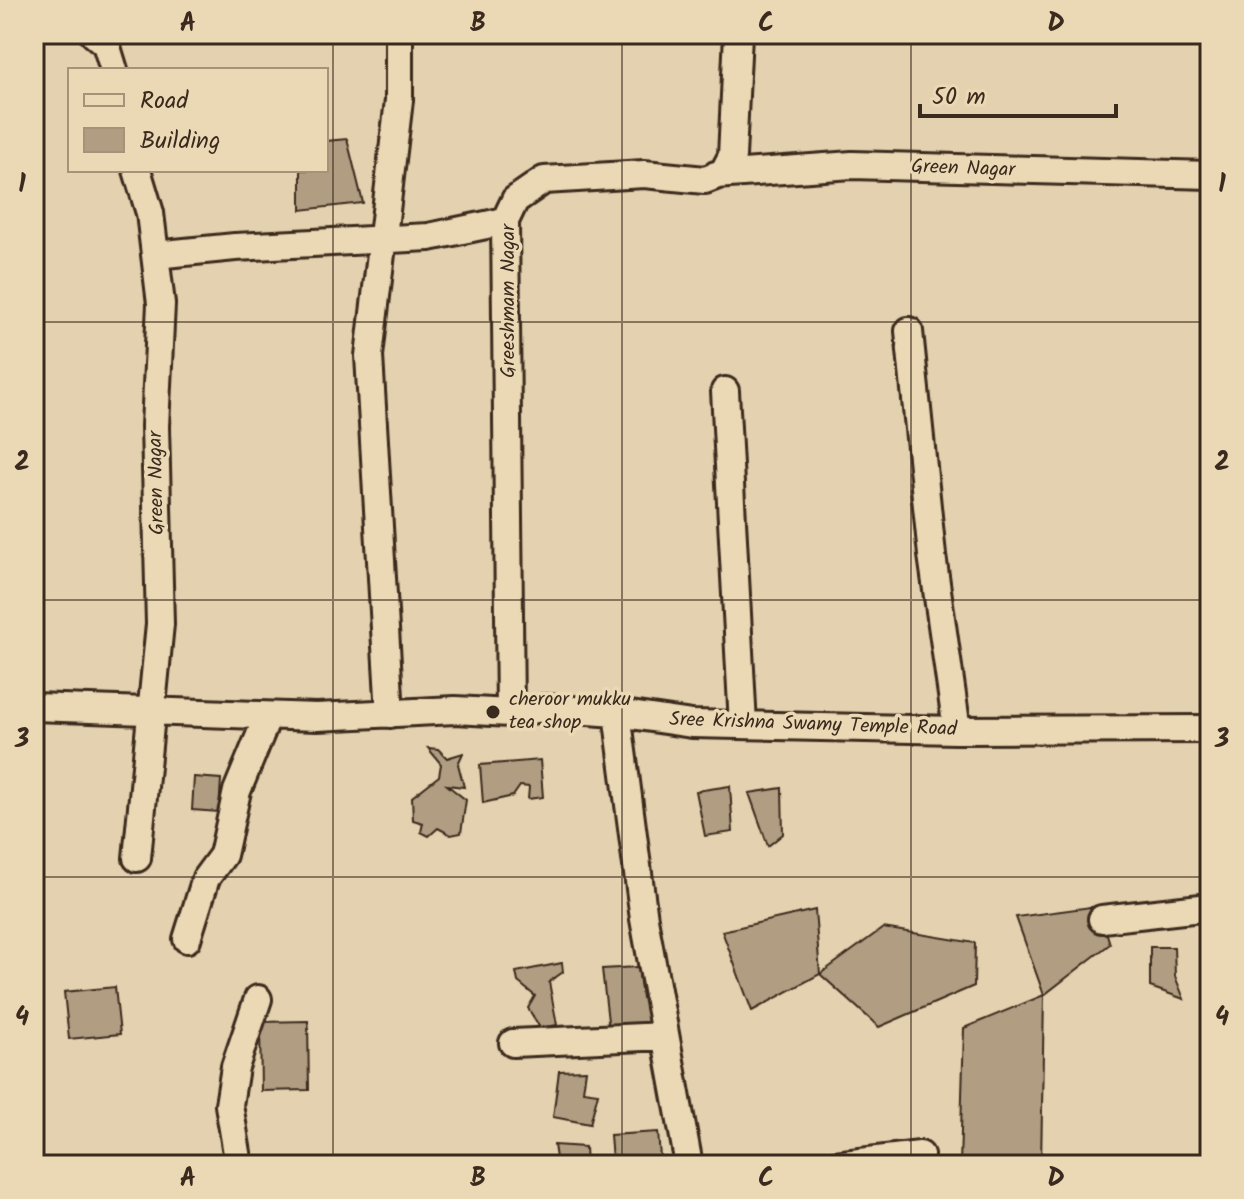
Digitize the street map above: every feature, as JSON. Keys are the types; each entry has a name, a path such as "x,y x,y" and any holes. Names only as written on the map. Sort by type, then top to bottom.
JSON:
{"street":[{"path":"94,34 106,44 113,68"},
{"path":"390,714 369,356 399,100 399,34"},
{"path":"716,175 723,173 732,156 738,34"},
{"name":"Green Nagar","path":"716,175 852,165 1210,175"},
{"name":"Green Nagar","path":"137,858 160,624 155,426 161,304 150,213 138,172"},
{"name":"Greeshmam Nagar","path":"510,713 505,221 515,200 544,180 644,174 705,180 716,175"},
{"path":"155,255 429,237 505,221"},
{"path":"909,331 932,555 957,730"},
{"path":"725,391 743,725"},
{"name":"Sree Krishna Swamy Temple Road","path":"34,707 268,716 455,710 510,713 544,708 617,713 692,724 957,730 1210,729"},
{"path":"617,713 644,919 689,1165"},
{"path":"187,939 206,878 223,855 237,791 268,716"},
{"path":"1102,919 1210,907"},
{"path":"239,1165 229,1105 235,1067 258,999"},
{"path":"513,1043 665,1036"},
{"path":"835,1165 920,1155 919,1165"}],"building":[{"path":"347,139 363,203 301,210 301,172 328,172 328,141"},
{"path":"428,748 438,749 447,758 463,753 458,764 464,787 447,785 466,800 461,833 451,835 438,828 429,836 421,832 423,823 413,820 412,797 439,776 441,764"},
{"path":"540,760 543,797 528,799 529,787 520,786 513,796 483,803 480,765"},
{"path":"194,777 221,779 219,812 192,810"},
{"path":"730,786 733,832 705,836 696,791"},
{"path":"782,788 783,834 768,846 749,793"},
{"path":"1098,906 1110,944 1044,995 1016,917"},
{"path":"815,910 820,974 752,1011 722,931"},
{"path":"883,928 975,943 974,986 879,1027 820,974"},
{"path":"1150,947 1174,947 1175,976 1184,999 1150,987"},
{"path":"562,963 563,972 549,982 557,1025 540,1028 528,1008 535,996 518,982 516,972"},
{"path":"638,967 642,998 648,998 649,1026 609,1030 602,969"},
{"path":"115,987 120,1034 69,1039 64,992"},
{"path":"1044,995 1041,1165 960,1165 964,1028"},
{"path":"308,1021 309,1090 261,1091 260,1022"},
{"path":"586,1070 583,1091 598,1093 590,1124 553,1117 559,1071"},
{"path":"658,1132 660,1157 612,1161 610,1135"},
{"path":"554,1145 585,1147 586,1165 557,1165"}],"place":[{"name":"cheroor mukku tea shop","path":"493,712"}]}
